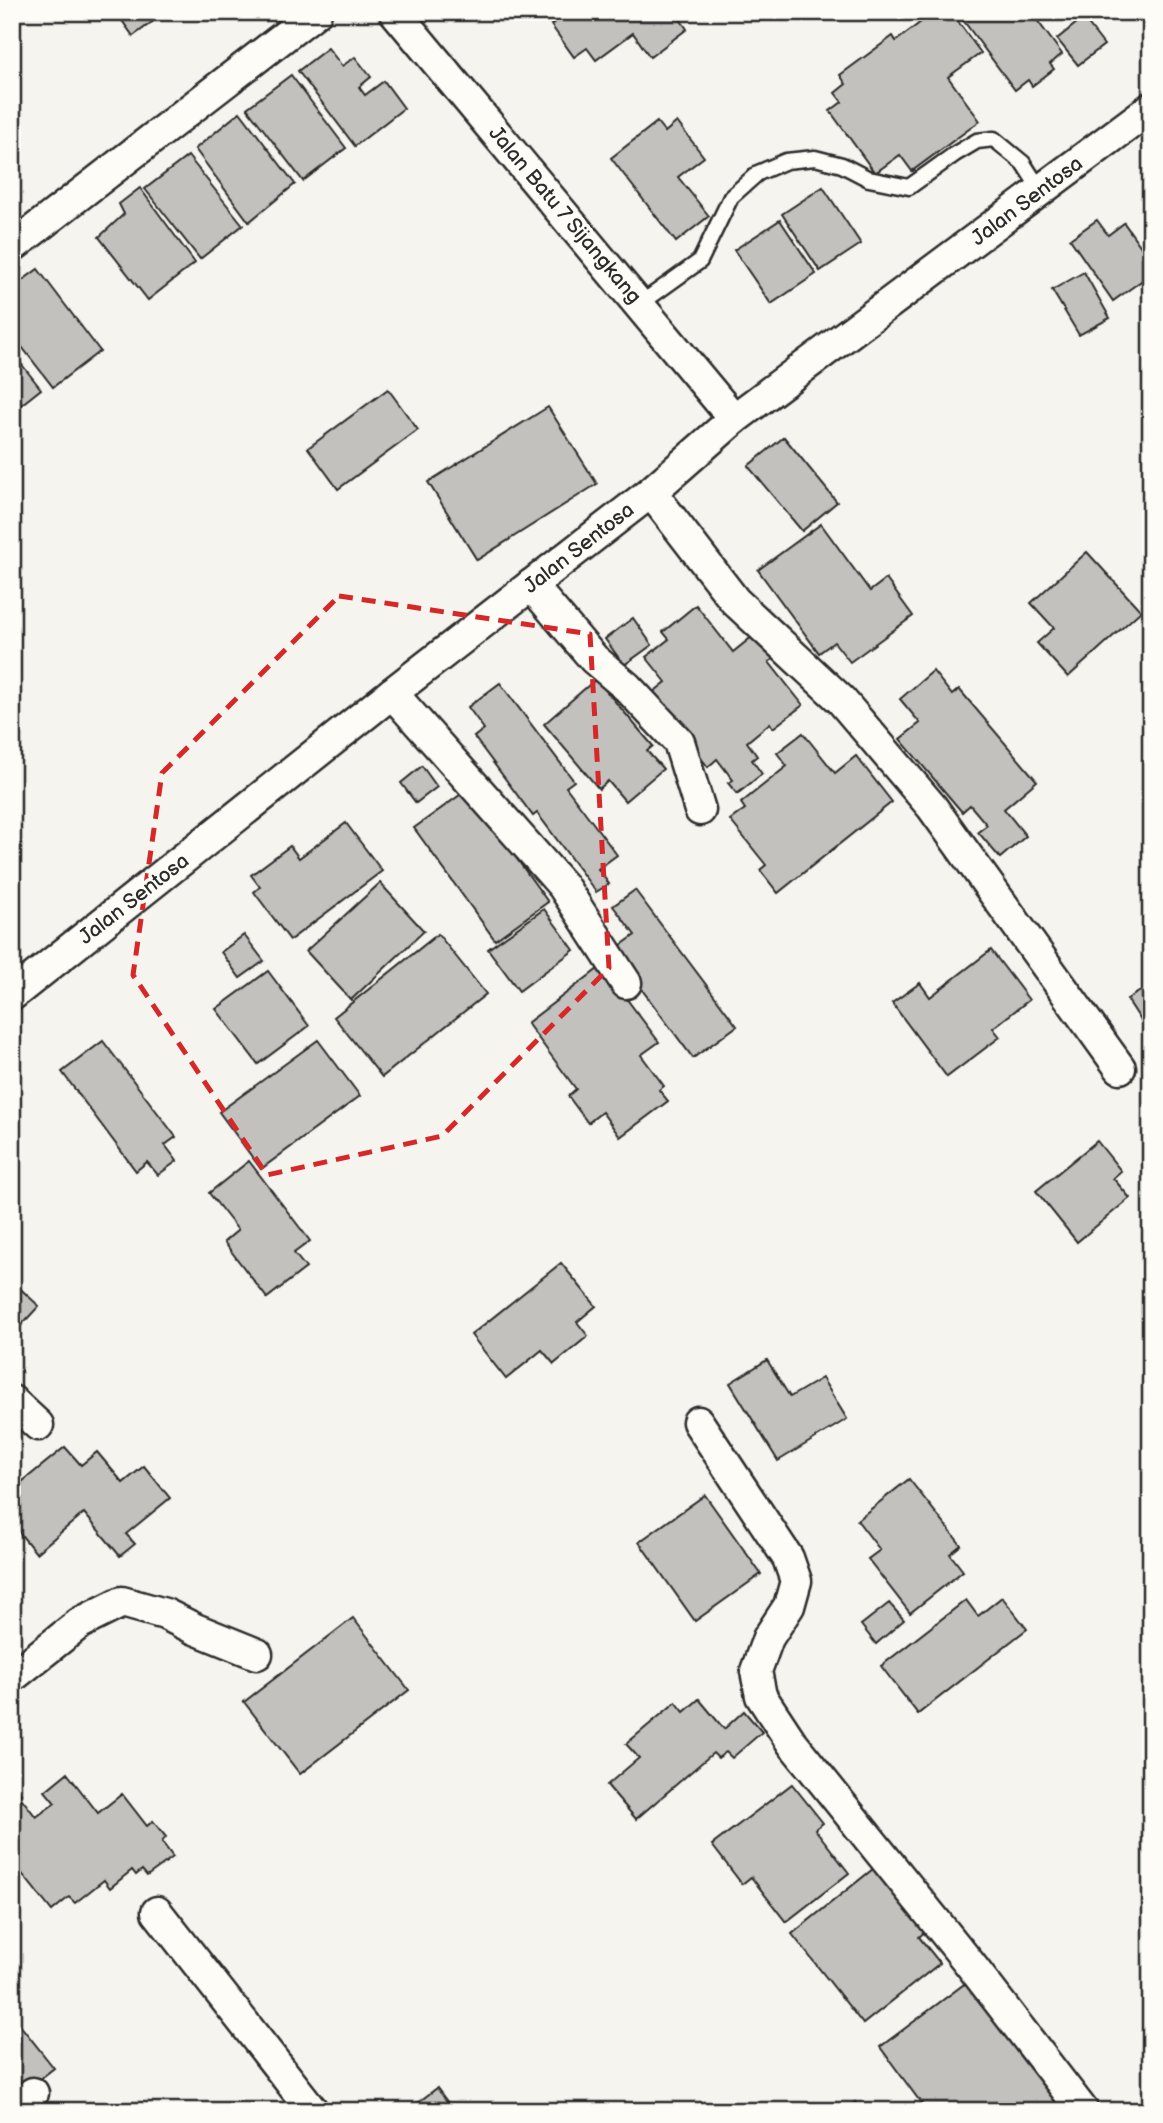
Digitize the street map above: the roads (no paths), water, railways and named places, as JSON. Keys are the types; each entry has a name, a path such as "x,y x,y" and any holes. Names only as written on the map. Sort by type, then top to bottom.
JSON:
{"street":[{"path":"12,247 316,12"},
{"name":"Jalan Batu 7 Sijangkang","path":"395,12 734,419"},
{"name":"Jalan Sentosa","path":"12,995 651,492 734,419 1151,108"},
{"path":"651,492 735,601 841,700 932,807 1119,1068"},
{"path":"531,585 594,659 627,687 679,741 700,810"},
{"path":"393,693 563,886 626,983"},
{"path":"12,1401 38,1426"},
{"path":"698,1422 788,1558 796,1581 789,1606 768,1638 756,1671 761,1696 793,1743 970,1964 1083,2111"},
{"path":"12,1677 80,1623 122,1602 165,1614 257,1654"},
{"path":"157,1912 313,2111"}],"lane":[{"path":"640,304 700,261 731,197 758,173 786,161 815,158 842,165 869,179 909,187 954,154 977,141 994,139 1023,163 1041,191"}]}
